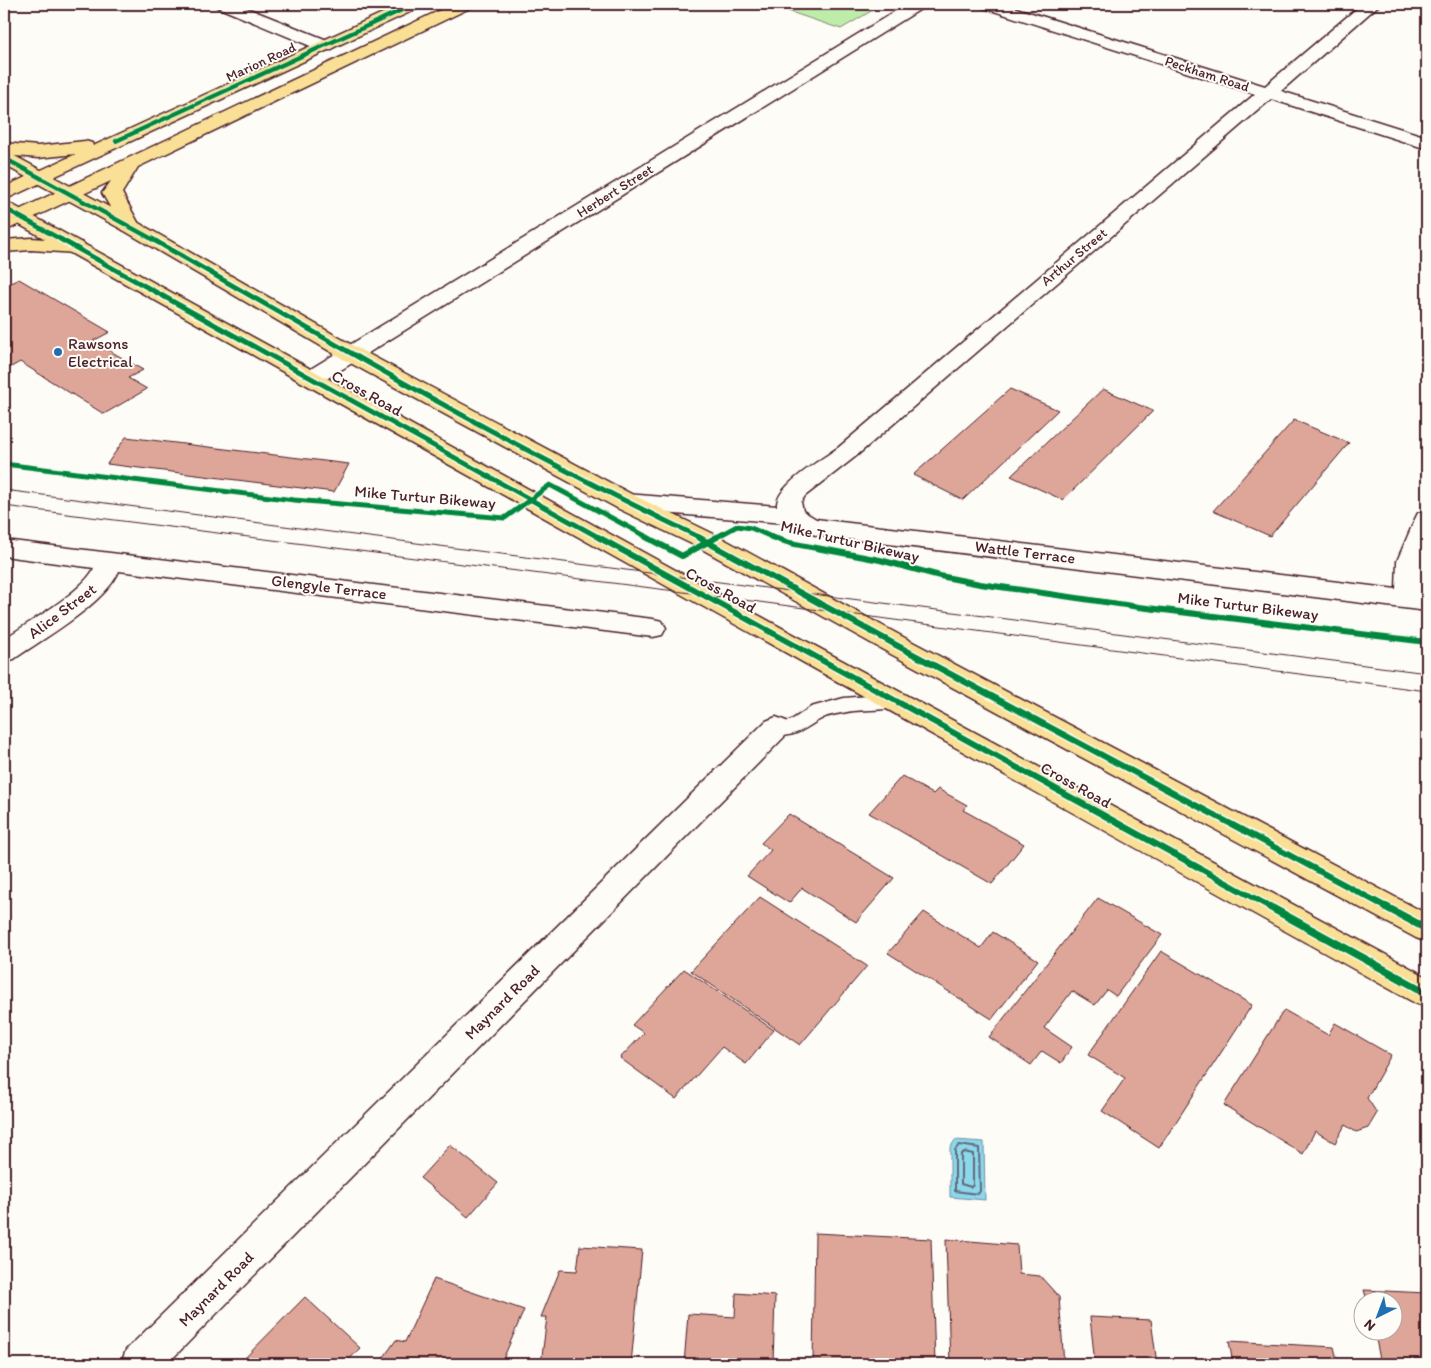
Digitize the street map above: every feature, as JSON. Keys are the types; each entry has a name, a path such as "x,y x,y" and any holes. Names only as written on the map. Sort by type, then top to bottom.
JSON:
{"main road":[{"name":"Marion Road","path":"4,194 415,4"},
{"path":"9,216 69,193 466,4"},
{"path":"4,149 38,152 61,151 116,141"},
{"name":"Cross Road","path":"4,158 130,226 351,354 626,502 709,542 896,645 1427,929"},
{"path":"130,226 112,193 131,164"},
{"name":"Cross Road","path":"9,216 76,247 894,701 1427,993"},
{"path":"4,246 31,244 76,247"}],"street":[{"path":"223,4 326,46"},
{"name":"Herbert Street","path":"312,378 918,4"},
{"name":"Peckham Road","path":"987,4 1427,143"},
{"name":"Arthur Street","path":"791,515 789,502 795,490 847,452 1372,4"},
{"name":"Wattle Terrace","path":"626,502 791,515 804,524 816,527 1418,601"},
{"path":"1418,601 1410,561 1427,519"},
{"name":"Glengyle Terrace","path":"4,548 653,628"},
{"name":"Alice Street","path":"4,652 76,603 102,580 110,560"},
{"name":"Maynard Road","path":"140,1364 776,728"}],"lane":[{"name":"Maynard Road","path":"776,728 793,728 818,712 844,705 894,701"}],"green space":[{"path":"767,4 883,4 841,29"}],"water":[{"path":"955,1140 984,1142 985,1200 950,1197 950,1148"}],"building":[{"name":"Rawsons Electrical","path":"19,279 110,332 93,341 143,370 128,378 147,389 104,414 20,362 4,371 4,286"},
{"path":"1010,389 1058,410 963,500 913,475"},
{"path":"1103,389 1153,411 1063,500 1011,476"},
{"path":"1294,420 1349,443 1270,536 1213,511"},
{"path":"126,437 349,464 334,492 107,464"},
{"path":"902,776 933,794 938,789 967,805 963,810 1024,844 992,884 869,813"},
{"path":"789,814 894,878 856,922 802,888 789,903 747,876 771,850 761,843"},
{"path":"760,897 867,966 800,1045 691,971"},
{"path":"1098,898 1162,935 1116,996 1107,990 1095,1005 1072,991 1044,1028 1072,1047 1061,1063 1042,1051 1031,1065 989,1037"},
{"path":"924,912 981,948 993,932 1038,960 992,1019 888,953"},
{"path":"1161,951 1252,1005 1159,1148 1102,1111 1125,1078 1088,1055"},
{"path":"684,969 774,1030 746,1064 722,1047 676,1099 620,1058 644,1033 632,1025"},
{"path":"1284,1010 1328,1035 1335,1023 1391,1055 1367,1098 1377,1113 1368,1128 1356,1132 1345,1125 1335,1143 1315,1131 1303,1154 1224,1105"},
{"path":"450,1145 498,1183 468,1217 420,1178"},
{"path":"815,1233 931,1239 935,1364 813,1364"},
{"path":"946,1239 1017,1245 1019,1274 1040,1276 1059,1297 1064,1364 950,1364"},
{"path":"580,1246 642,1250 631,1364 541,1364 547,1317 541,1317 560,1270 577,1271"},
{"path":"434,1279 524,1310 501,1364 379,1364 396,1340 405,1342"},
{"path":"1404,1292 1427,1293 1427,1364 1381,1364 1376,1340 1404,1340"},
{"path":"736,1293 775,1296 773,1364 684,1364 688,1314 735,1317"},
{"path":"305,1297 360,1348 345,1364 239,1364"},
{"path":"1090,1317 1151,1320 1157,1364 1095,1364"},
{"path":"1229,1341 1334,1347 1338,1364 1233,1364"}],"tram line":[{"path":"4,490 1427,673"},
{"path":"4,506 699,594 1427,691"}],"cycle path":[{"path":"116,141 415,4"},
{"path":"4,158 130,226 351,354 626,502 709,542 896,645 1427,929"},
{"path":"4,208 699,594 1427,993"},
{"name":"Mike Turtur Bikeway","path":"4,464 294,500 505,518 550,485 682,556 737,526 751,528 790,543 880,560 940,576 980,584 1139,607 1427,642"}],"place":[{"name":"Rawsons Electrical","path":"58,352"}]}
